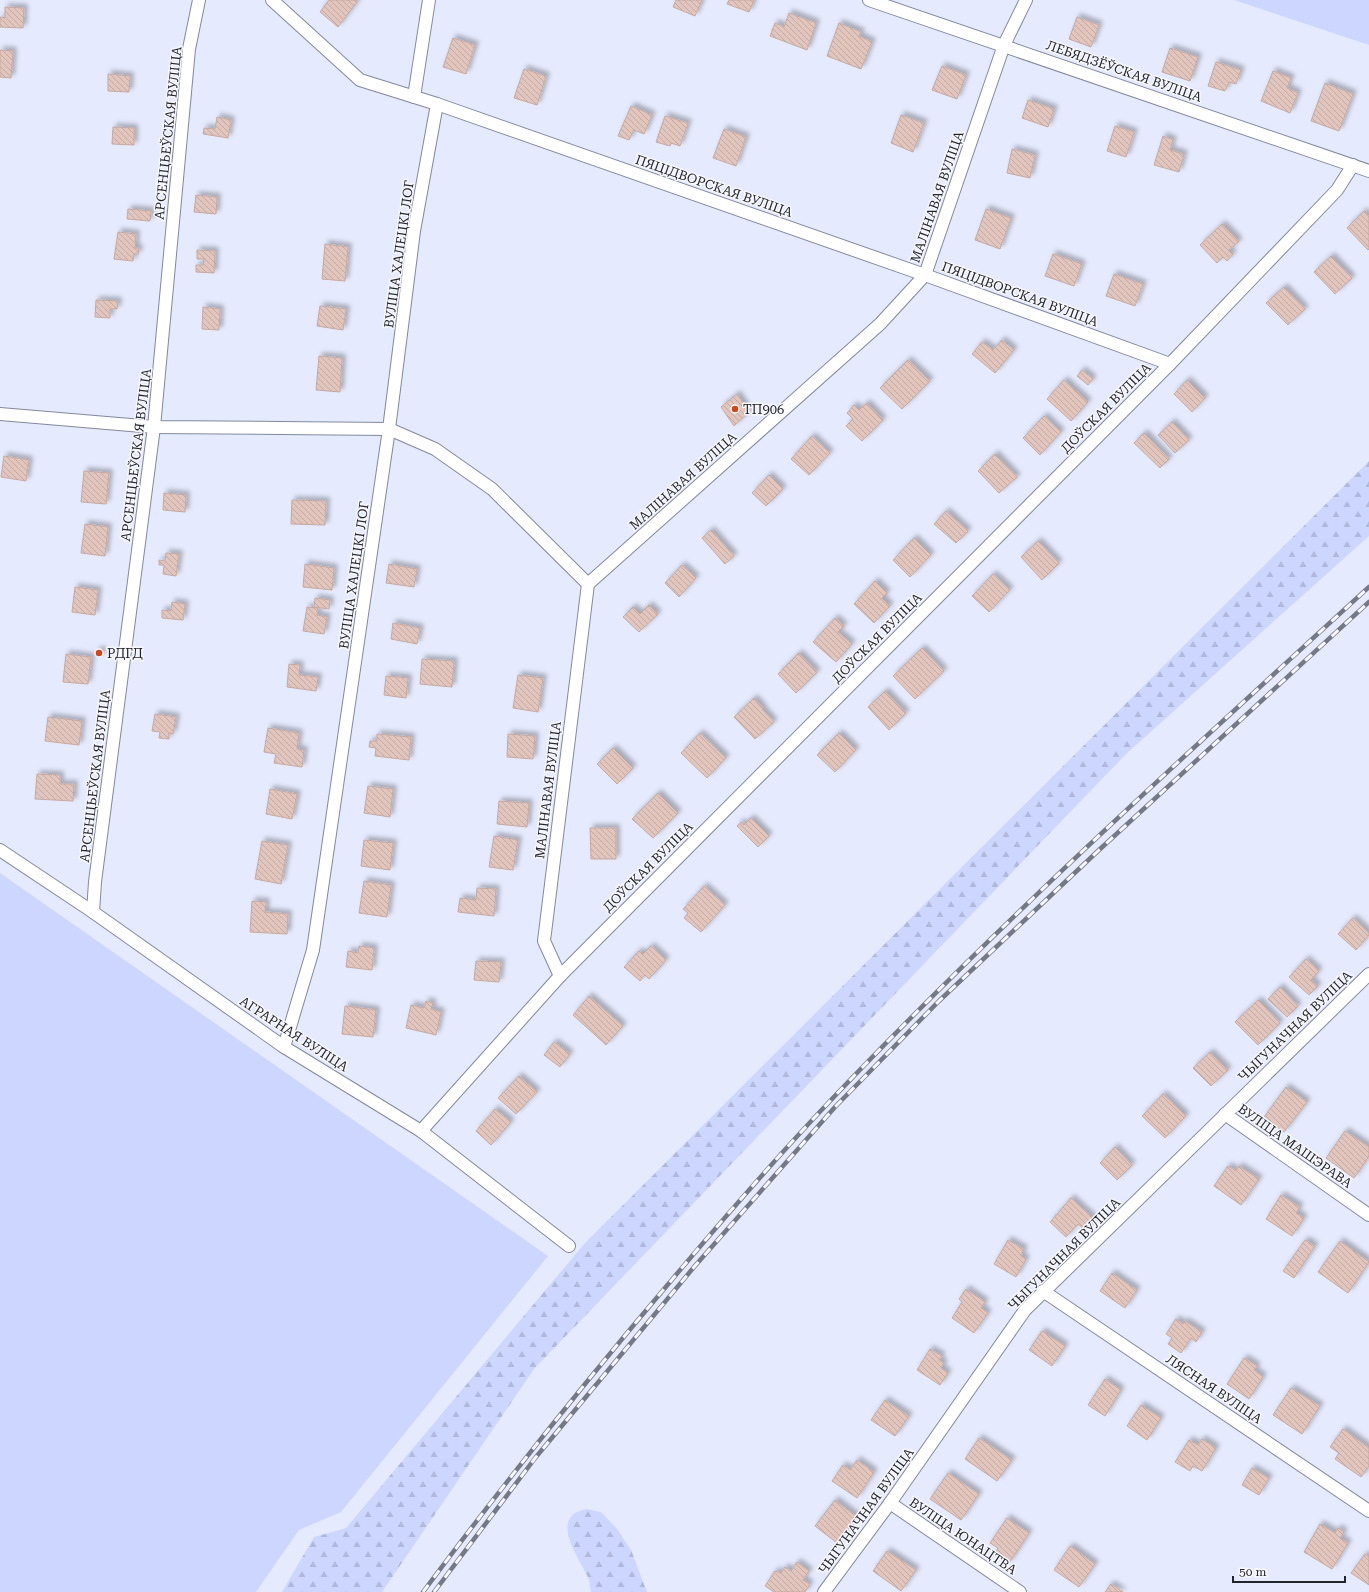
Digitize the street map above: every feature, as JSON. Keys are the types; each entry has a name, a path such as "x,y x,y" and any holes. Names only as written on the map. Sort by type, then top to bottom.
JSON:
{"street":[{"name":"АРСЕНЦЬЕЎСКАЯ ВУЛІЦА","path":"93,912 95,882 154,427 189,49 199,0"},
{"name":"ПЯЦІДВОРСКАЯ ВУЛІЦА","path":"272,0 360,80 414,96 925,275 1170,364"},
{"path":"414,96 429,0"},
{"name":"ЛЕБЯДЗЁЎСКАЯ ВУЛІЦА","path":"869,0 1369,171"},
{"name":"МАЛІНАВАЯ ВУЛІЦА","path":"560,976 544,941 588,584 880,324 925,275 1004,45 1026,0"},
{"name":"ВУЛІЦА ХАЛЕЦКІ ЛОГ","path":"284,1047 313,950 389,429 414,231 437,104"},
{"name":"ДОЎСКАЯ ВУЛІЦА","path":"420,1131 560,976 1170,364 1337,190 1353,165"},
{"path":"0,414 154,427 389,429 435,449 492,489 588,584"},
{"name":"АГРАРНАЯ ВУЛІЦА","path":"0,850 93,912 284,1047 420,1131 569,1246"},
{"name":"ЧЫГУНАЧНАЯ ВУЛІЦА","path":"824,1592 890,1504 1024,1310 1369,974"},
{"name":"ВУЛІЦА МАШЭРАВА","path":"1225,1114 1369,1215"},
{"name":"ЛЯСНАЯ ВУЛІЦА","path":"1044,1291 1369,1511"},
{"name":"ВУЛІЦА ЮНАЦТВА","path":"890,1504 1020,1592"}],"green space":[{"path":"1234,0 1369,0 1369,45"},
{"path":"1369,461 1369,536 1127,753 534,1369 382,1592 282,1592 314,1537 346,1528 585,1243"},
{"path":"0,873 548,1256 341,1512 299,1530 256,1592 0,1592"},
{"path":"587,1509 601,1512 617,1529 631,1550 647,1592 591,1592 589,1580 572,1546 567,1527 569,1519 575,1513"}],"building":[{"path":"329,0 354,0 357,2 338,27 320,12"},
{"path":"676,0 702,0 695,16 673,7"},
{"path":"729,0 754,0 749,12 727,4"},
{"path":"5,7 24,8 23,28 0,27 0,17 5,18"},
{"path":"789,13 816,23 807,50 770,36 775,23 784,27"},
{"path":"1077,17 1099,25 1091,47 1069,39"},
{"path":"839,23 861,32 859,36 872,42 861,69 827,56"},
{"path":"453,38 475,45 466,74 443,67"},
{"path":"1170,48 1198,57 1190,81 1162,72"},
{"path":"0,50 13,51 11,78 0,77"},
{"path":"1216,62 1241,70 1236,84 1229,82 1225,91 1208,86"},
{"path":"942,66 966,75 957,99 932,90"},
{"path":"524,69 546,76 537,105 514,98"},
{"path":"1273,71 1291,78 1287,88 1298,93 1290,113 1261,101"},
{"path":"108,74 130,76 129,92 108,91"},
{"path":"1325,83 1353,94 1339,131 1311,121"},
{"path":"1028,100 1054,109 1048,127 1022,118"},
{"path":"631,106 652,115 644,134 634,130 629,140 618,136"},
{"path":"901,115 924,123 913,152 891,143"},
{"path":"665,116 688,123 680,146 671,143 670,146 656,142"},
{"path":"217,117 231,120 228,138 203,134 204,128 215,129"},
{"path":"1115,126 1134,132 1126,157 1107,151"},
{"path":"113,127 134,128 134,145 112,144"},
{"path":"724,129 746,137 736,166 713,158"},
{"path":"1163,136 1173,140 1170,150 1184,154 1179,172 1154,165"},
{"path":"1012,149 1035,155 1030,178 1007,173"},
{"path":"196,195 217,197 216,214 194,212"},
{"path":"128,209 151,211 150,221 127,219"},
{"path":"986,209 1011,218 1000,249 975,240"},
{"path":"1364,211 1369,217 1368,250 1347,228"},
{"path":"1222,224 1239,241 1229,250 1233,254 1227,261 1223,257 1217,263 1200,245"},
{"path":"118,232 136,234 135,248 139,248 138,254 134,254 133,261 114,259"},
{"path":"325,244 348,247 345,281 322,279"},
{"path":"197,250 215,251 214,273 196,272 196,265 203,265 204,259 197,259"},
{"path":"1053,254 1082,264 1074,286 1045,276"},
{"path":"1331,256 1352,278 1335,294 1314,272"},
{"path":"1114,274 1143,284 1135,306 1106,296"},
{"path":"1284,287 1305,309 1288,325 1266,303"},
{"path":"96,300 118,301 117,309 110,309 110,318 95,317"},
{"path":"320,306 346,309 343,330 317,326"},
{"path":"203,307 220,309 219,330 202,329"},
{"path":"1002,340 1014,350 995,373 972,354 982,342 993,350"},
{"path":"319,356 342,358 340,392 316,390"},
{"path":"908,360 930,381 902,409 880,388"},
{"path":"1082,370 1093,379 1088,385 1077,376"},
{"path":"1064,380 1088,402 1071,421 1047,399"},
{"path":"1187,380 1205,398 1192,412 1174,394"},
{"name":"ТП906","path":"737,394 749,412 734,426 721,407"},
{"path":"867,403 883,420 862,441 846,426 853,419 847,413 854,405 859,410"},
{"path":"1044,416 1061,432 1040,455 1023,438"},
{"path":"1172,422 1189,440 1175,453 1158,435"},
{"path":"1144,433 1169,459 1160,468 1134,443"},
{"path":"812,436 830,453 809,475 791,459"},
{"path":"995,454 1017,477 999,493 978,471"},
{"path":"4,456 29,460 26,481 1,477"},
{"path":"84,471 109,473 106,504 81,502"},
{"path":"769,475 783,489 766,506 752,493"},
{"path":"164,493 186,495 185,512 163,510"},
{"path":"292,500 326,501 325,525 291,524"},
{"path":"946,511 968,531 956,543 934,524"},
{"path":"85,524 108,527 105,556 81,553"},
{"path":"711,530 734,556 725,564 702,538"},
{"path":"914,538 931,555 910,577 893,560"},
{"path":"1038,541 1059,563 1042,580 1021,557"},
{"path":"166,553 179,554 176,576 163,574 164,565 159,565 159,560 165,561"},
{"path":"305,564 334,568 332,590 303,587"},
{"path":"389,564 417,569 414,587 386,583"},
{"path":"682,565 696,578 679,597 665,583"},
{"path":"993,574 1010,590 989,612 972,596"},
{"path":"875,581 887,593 882,598 890,606 874,623 854,604"},
{"path":"75,587 98,590 95,615 72,612"},
{"path":"315,598 330,600 329,609 314,607"},
{"path":"172,602 185,604 183,620 162,618 162,610 171,611"},
{"path":"649,605 658,614 639,632 623,617 633,607 640,614"},
{"path":"307,607 318,608 317,615 327,617 324,634 303,631"},
{"path":"835,618 844,626 838,632 852,644 836,662 813,642"},
{"path":"393,623 420,628 417,644 391,639"},
{"path":"922,648 944,671 915,699 893,676"},
{"name":"РДГД","path":"97,650 102,650 102,656 96,655"},
{"path":"799,653 817,672 796,693 778,674"},
{"path":"66,654 91,657 88,684 63,682"},
{"path":"422,659 454,661 452,687 420,684"},
{"path":"289,664 300,665 299,675 318,677 316,691 287,687"},
{"path":"518,675 543,678 538,712 513,708"},
{"path":"386,676 408,678 406,698 384,695"},
{"path":"885,691 906,713 889,730 868,707"},
{"path":"754,698 774,722 755,739 734,717"},
{"path":"155,714 176,717 173,734 169,733 169,739 159,738 160,732 152,731"},
{"path":"48,717 82,721 79,745 45,741"},
{"path":"268,728 299,733 297,749 304,750 302,767 274,763 276,754 264,752"},
{"path":"700,733 726,758 707,778 681,753"},
{"path":"839,733 856,750 835,772 817,755"},
{"path":"377,734 411,737 409,760 375,756 376,748 369,747 370,741 377,741"},
{"path":"508,734 535,736 533,759 507,757"},
{"path":"613,748 633,768 617,784 597,764"},
{"path":"37,774 60,775 60,784 74,784 73,801 35,799"},
{"path":"368,786 393,789 390,817 364,813"},
{"path":"270,789 297,794 292,819 266,814"},
{"path":"658,793 678,813 653,838 632,819"},
{"path":"499,801 529,803 527,827 497,824"},
{"path":"751,818 769,836 758,847 737,826 741,822 744,825"},
{"path":"590,828 616,828 616,859 591,859"},
{"path":"494,836 518,840 513,870 489,867"},
{"path":"364,840 393,843 390,870 361,866"},
{"path":"262,841 288,845 281,884 255,879"},
{"path":"364,881 391,885 387,917 359,913"},
{"path":"704,886 725,905 701,932 684,918 688,913 683,909"},
{"path":"477,888 496,889 494,916 458,912 460,898 476,900"},
{"path":"252,901 266,902 265,912 288,914 287,934 250,932"},
{"path":"1353,918 1369,933 1369,935 1356,950 1338,934"},
{"path":"359,946 374,948 372,970 346,967 348,951 358,953"},
{"path":"651,946 666,960 649,979 645,975 640,981 624,967 639,951 643,954"},
{"path":"1306,959 1319,971 1311,980 1318,986 1309,995 1289,977"},
{"path":"476,961 501,962 499,982 474,980"},
{"path":"1280,987 1298,1006 1287,1017 1268,999"},
{"path":"589,996 623,1026 606,1045 573,1015"},
{"path":"1258,1000 1280,1023 1258,1045 1235,1022"},
{"path":"426,1001 433,1003 431,1009 441,1012 436,1035 406,1028 411,1005 424,1008"},
{"path":"345,1006 376,1010 373,1037 342,1034"},
{"path":"554,1042 570,1054 560,1067 544,1055"},
{"path":"1210,1052 1228,1070 1211,1086 1193,1068"},
{"path":"519,1076 537,1092 516,1114 498,1098"},
{"path":"1286,1087 1307,1102 1284,1132 1264,1117"},
{"path":"1163,1094 1186,1116 1165,1138 1142,1116"},
{"path":"495,1109 511,1122 491,1145 476,1131"},
{"path":"1345,1131 1369,1147 1369,1156 1354,1178 1326,1158"},
{"path":"1115,1147 1132,1165 1117,1180 1100,1163"},
{"path":"1228,1166 1236,1171 1239,1166 1259,1179 1241,1205 1214,1186"},
{"path":"1281,1195 1300,1207 1296,1213 1304,1218 1292,1236 1266,1219"},
{"path":"1071,1198 1094,1219 1085,1230 1078,1224 1066,1237 1050,1222"},
{"path":"1008,1240 1024,1249 1021,1256 1026,1259 1016,1277 994,1264"},
{"path":"1305,1240 1315,1246 1294,1278 1283,1271"},
{"path":"1340,1241 1369,1262 1348,1293 1318,1272"},
{"path":"1112,1273 1137,1290 1125,1308 1100,1291"},
{"path":"966,1289 985,1302 981,1308 988,1313 974,1333 952,1318 962,1302 959,1299"},
{"path":"1176,1319 1183,1324 1185,1321 1202,1332 1196,1342 1191,1338 1181,1353 1168,1344 1172,1338 1166,1334"},
{"path":"1042,1331 1065,1346 1052,1366 1029,1350"},
{"path":"930,1349 942,1356 939,1360 944,1363 941,1368 948,1373 940,1385 917,1370"},
{"path":"1244,1358 1257,1366 1254,1370 1263,1377 1249,1399 1227,1384"},
{"path":"1105,1379 1121,1390 1105,1416 1088,1405"},
{"path":"1291,1388 1320,1406 1302,1434 1273,1415"},
{"path":"885,1400 909,1416 895,1436 871,1420"},
{"path":"1141,1405 1161,1418 1147,1440 1127,1426"},
{"path":"1343,1429 1369,1448 1369,1466 1361,1477 1335,1459 1339,1453 1330,1447"},
{"path":"979,1438 1012,1460 997,1481 965,1459"},
{"path":"1202,1439 1216,1448 1202,1471 1193,1466 1190,1471 1175,1462 1189,1440 1198,1445"},
{"path":"857,1460 874,1472 857,1498 832,1481 843,1465 850,1470"},
{"path":"1252,1468 1269,1478 1259,1495 1242,1485"},
{"path":"948,1473 979,1494 961,1520 930,1499"},
{"path":"835,1500 857,1517 837,1543 815,1526"},
{"path":"1007,1518 1029,1533 1009,1563 995,1554 998,1548 990,1543"},
{"path":"1320,1524 1335,1533 1338,1528 1344,1532 1340,1538 1348,1543 1332,1569 1304,1552"},
{"path":"1070,1546 1095,1564 1079,1587 1054,1570"},
{"path":"887,1551 916,1570 901,1591 873,1571"},
{"path":"1365,1554 1369,1557 1369,1585 1351,1573"},
{"path":"797,1562 809,1571 803,1580 810,1584 805,1592 774,1592 765,1586 775,1571 781,1573 785,1567 791,1571"},
{"path":"1111,1584 1123,1592 1105,1592"}],"railway":[{"path":"423,1592 513,1474 606,1358 729,1213 831,1100 896,1033 1028,903 1164,775 1369,587"},
{"path":"434,1592 536,1457 694,1267 835,1107 939,1001 1099,850 1369,602"}],"place":[{"name":"ТП906","path":"735,409"},
{"name":"РДГД","path":"99,653"}]}
